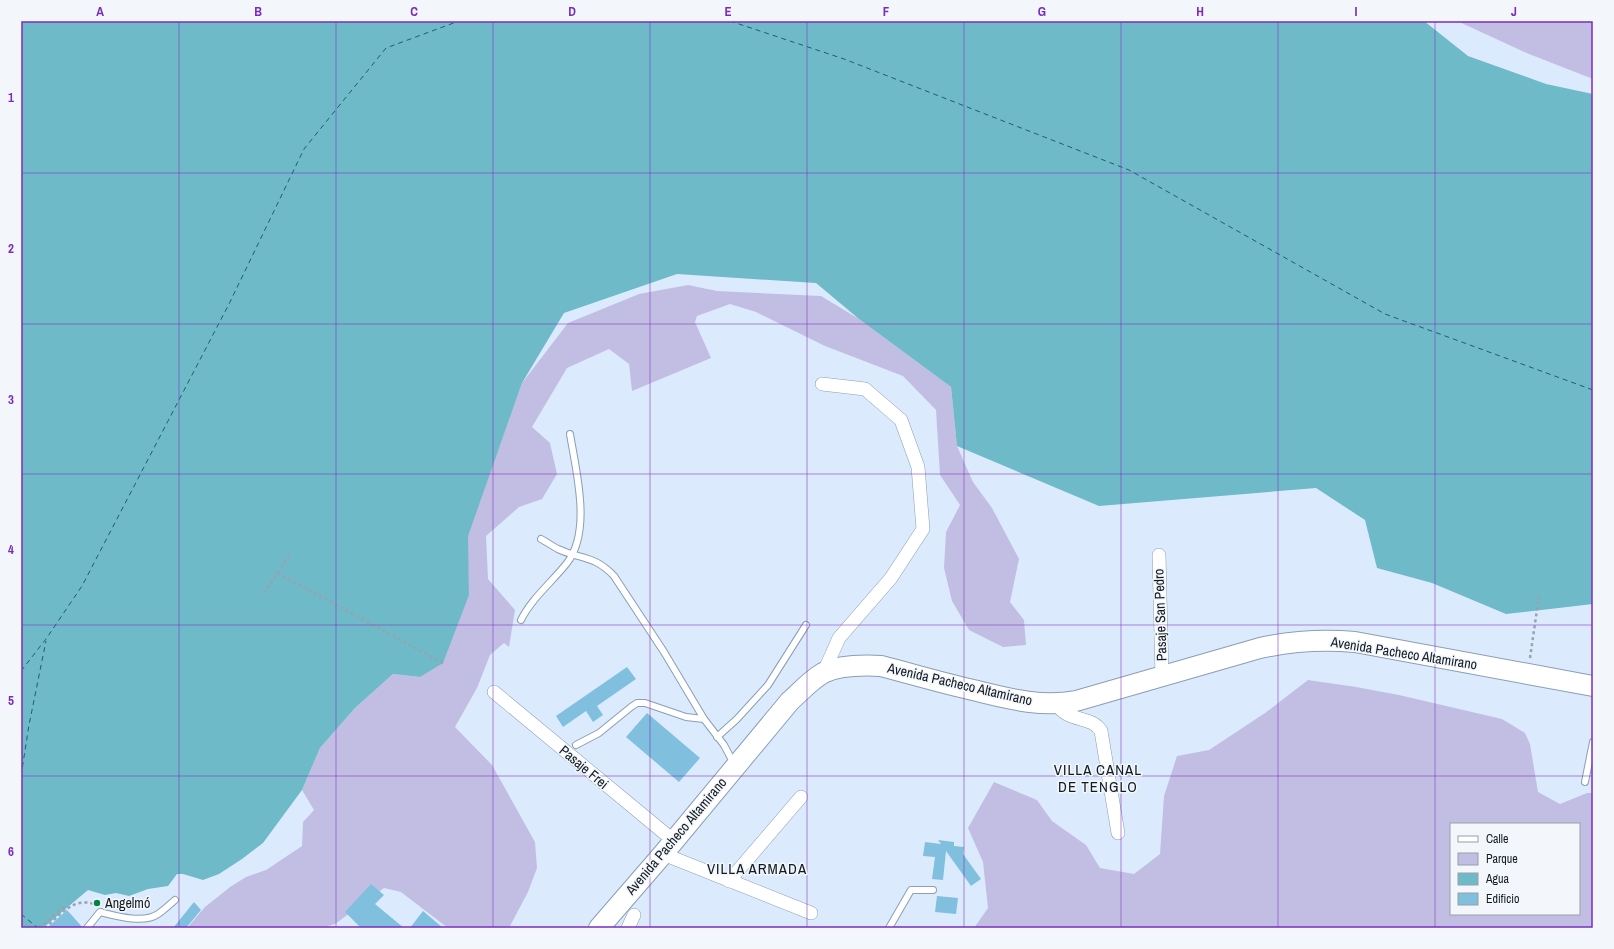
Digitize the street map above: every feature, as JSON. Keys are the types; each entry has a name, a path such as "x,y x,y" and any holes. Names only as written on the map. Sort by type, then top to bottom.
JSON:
{"main road":[{"name":"Avenida Pacheco Altamirano","path":"599,928 668,848 790,701 806,686 823,674 850,667 866,665 881,666 1000,697 1029,702 1057,704 1076,701 1260,648 1283,643 1331,640 1355,642 1593,686"}],"street":[{"path":"822,384 865,389 901,420 918,466 923,529 892,578 839,638 823,674"},
{"name":"Pasaje San Pedro","path":"1159,555 1162,676"},
{"name":"Pasaje Frei","path":"494,692 668,848 729,881 811,913"},
{"path":"1057,704 1062,712 1095,724 1101,731 1118,832"},
{"path":"729,881 801,797"},
{"path":"628,928 634,915"}],"lane":[{"path":"522,620 525,612 535,599 568,563 578,544 580,498 570,434"},
{"path":"541,539 558,549 595,560 614,576 664,652 704,719 728,752 735,766"},
{"path":"717,737 737,719 768,685 806,625"},
{"path":"576,745 599,733 637,703 645,703 686,717 704,719"},
{"path":"1585,782 1593,742"},
{"path":"889,928 911,890 934,890"},
{"path":"87,928 100,912 134,919 147,918 157,916 175,900"}],"path":[{"path":"264,593 291,553"},
{"path":"277,573 443,663"},
{"path":"1527,674 1539,596"},
{"path":"45,928 74,904 82,902 91,903 97,906 100,912"},
{"path":"39,928 64,907 66,910"}],"green space":[{"path":"1457,21 1593,21 1593,79 1529,54"},
{"path":"688,285 717,291 821,296 859,319 951,387 957,446 973,482 992,508 1019,559 1010,602 1024,620 1026,645 1003,647 969,630 952,601 944,568 946,532 960,505 940,475 936,410 903,376 825,346 756,312 730,304 697,316 695,322 711,358 632,391 629,364 609,349 567,368 532,427 550,443 557,474 542,499 519,507 486,536 488,579 515,610 509,647 504,643 490,655 477,688 455,727 492,765 535,842 537,868 528,892 510,926 508,928 448,928 401,892 384,888 335,924 322,928 187,928 205,907 230,887 246,877 266,870 302,846 303,822 314,810 302,790 320,748 355,708 393,674 420,677 469,595 467,536 522,383 568,323 639,294"},
{"path":"1308,680 1399,695 1502,719 1525,733 1530,744 1538,792 1560,804 1587,793 1593,793 1593,928 974,928 988,908 983,862 968,828 994,782 1037,800 1052,821 1086,845 1100,868 1134,874 1160,854 1164,796 1177,756 1209,750 1265,713"}],"water":[{"path":"21,21 1424,21 1468,56 1546,84 1593,94 1593,604 1506,614 1432,583 1377,568 1365,520 1316,488 1099,506 957,446 951,387 859,319 816,283 677,274 564,313 522,383 468,536 469,595 443,663 420,677 393,674 355,708 320,748 302,790 263,843 219,874 203,880 183,874 177,874 168,886 148,889 129,896 116,893 105,895 88,890 43,928 21,928"}],"building":[{"path":"627,667 636,679 597,706 603,715 593,722 586,711 563,727 556,716"},
{"path":"647,713 700,758 679,782 626,737"},
{"path":"938,840 954,842 954,846 964,847 963,854 981,879 971,886 946,851 943,880 932,879 935,857 923,856 925,842 941,844"},
{"path":"371,884 384,895 375,904 404,928 361,928 345,912"},
{"path":"937,896 958,898 956,914 935,912"},
{"path":"194,902 201,910 186,928 173,928"},
{"path":"67,910 83,928 47,928"},
{"path":"423,911 443,928 410,928"}],"ferry route":[{"path":"21,671 46,639 82,586 229,304 304,149 386,48 459,21"},
{"path":"730,21 844,59 1129,170 1385,314 1593,390"},
{"path":"21,776 29,725 46,641"},
{"path":"21,914 38,928"}],"place":[{"name":"Angelmó","path":"97,903"}],"district":[{"name":"VILLA CANAL DE TENGLO","path":"1098,778"},
{"name":"VILLA ARMADA","path":"757,869"}]}
